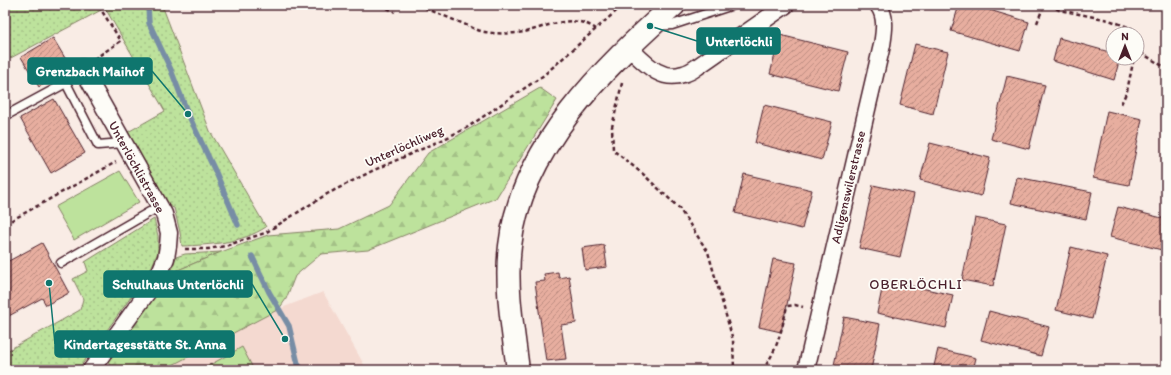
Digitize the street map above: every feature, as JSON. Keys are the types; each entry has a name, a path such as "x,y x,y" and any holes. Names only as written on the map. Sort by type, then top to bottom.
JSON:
{"main road":[{"path":"518,370 509,283 510,246 516,213 535,164 563,121 594,83 628,47 674,5"}],"street":[{"path":"628,47 653,70 667,76 683,74 697,67 786,5"},
{"name":"Adligenswilerstrasse","path":"806,370 885,27 881,9 878,5"},
{"name":"Unterlöchlistrasse","path":"82,68 160,206 168,223 169,233 166,258 157,279 91,370"}],"lane":[{"path":"650,26 672,26 723,7 733,5"},
{"path":"5,116 66,82 98,145 127,149"},
{"path":"61,263 160,206"}],"path":[{"path":"5,8 10,5"},
{"path":"82,68 122,41 98,5"},
{"path":"381,5 395,12"},
{"path":"419,5 484,32 510,34 524,32 561,22 579,22 590,25 596,29"},
{"name":"Unterlöchliweg","path":"168,246 188,249 208,249 225,246 265,233 340,188 372,171 468,127 544,75 623,5"},
{"path":"1037,23 1044,5"},
{"path":"1050,5 1059,10 1109,20 1126,26"},
{"path":"1145,55 1166,68"},
{"path":"1121,104 1132,66"},
{"path":"623,77 612,127 613,150 643,174 679,208 708,252 733,340 734,370"},
{"path":"1164,125 1166,120"},
{"path":"5,224 127,149"},
{"path":"762,370 769,361 782,332 787,306 795,305 819,311"}],"shaded area":[{"path":"323,292 367,370 163,370 279,309"}],"green space":[{"path":"5,5 162,5 210,131 266,227 247,237 236,240 215,244 182,246 174,208 169,206 128,132 165,111 105,8 5,61"},
{"path":"540,88 557,100 496,198 368,250 321,254 295,276 286,299 279,309 163,370 121,370 107,363 112,348 171,273 221,252 268,235 339,229 389,205 428,153"},
{"path":"120,171 139,202 74,240 55,207"},
{"path":"154,219 158,236 158,252 150,271 78,370 5,370 5,352 80,310 83,299 73,279 88,271 85,262"},
{"path":"221,252 171,273 176,257 185,254"},
{"path":"242,347 254,370 201,370"}],"building":[{"path":"959,5 973,5 1029,22 1020,51 951,31"},
{"path":"780,35 848,52 838,91 770,74"},
{"path":"53,38 71,68 39,87 21,57"},
{"path":"1059,38 1105,51 1105,66 1118,66 1114,80 1053,61"},
{"path":"915,44 948,52 933,114 900,105"},
{"path":"1007,76 1045,85 1029,149 991,139"},
{"path":"54,99 85,153 51,173 20,118"},
{"path":"764,105 832,122 822,160 755,143"},
{"path":"1107,111 1142,119 1129,185 1093,178"},
{"path":"930,143 990,158 981,196 920,180"},
{"path":"744,174 812,190 802,229 735,213"},
{"path":"1017,177 1092,192 1086,219 1011,203"},
{"path":"873,185 914,194 900,257 859,248"},
{"path":"1118,207 1166,219 1166,251 1110,237"},
{"path":"975,218 1006,224 993,286 962,280"},
{"path":"42,243 69,293 46,305 42,298 5,318 5,263"},
{"path":"604,245 607,267 585,270 582,248"},
{"path":"1071,247 1107,256 1092,319 1056,310"},
{"path":"773,259 796,263 781,332 759,327"},
{"path":"558,272 559,278 569,276 576,323 561,325 566,359 546,361 535,282 545,281 544,274"},
{"path":"884,280 953,295 946,328 877,313"},
{"path":"989,311 1049,327 1041,356 981,340"},
{"path":"844,317 880,324 871,370 833,370"},
{"path":"938,349 976,358 973,370 933,370"}],"waterway":[{"path":"148,6 149,23 238,225"},
{"path":"252,256 269,292 289,326 298,364 302,370"}],"place":[{"name":"Unterlöchli","path":"650,26"},
{"name":"Grenzbach Maihof","path":"188,114"},
{"name":"Kindertagesstätte St. Anna","path":"49,283"},
{"name":"Schulhaus Unterlöchli","path":"285,339"}],"district":[{"name":"OBERLÖCHLI","path":"916,284"}]}
